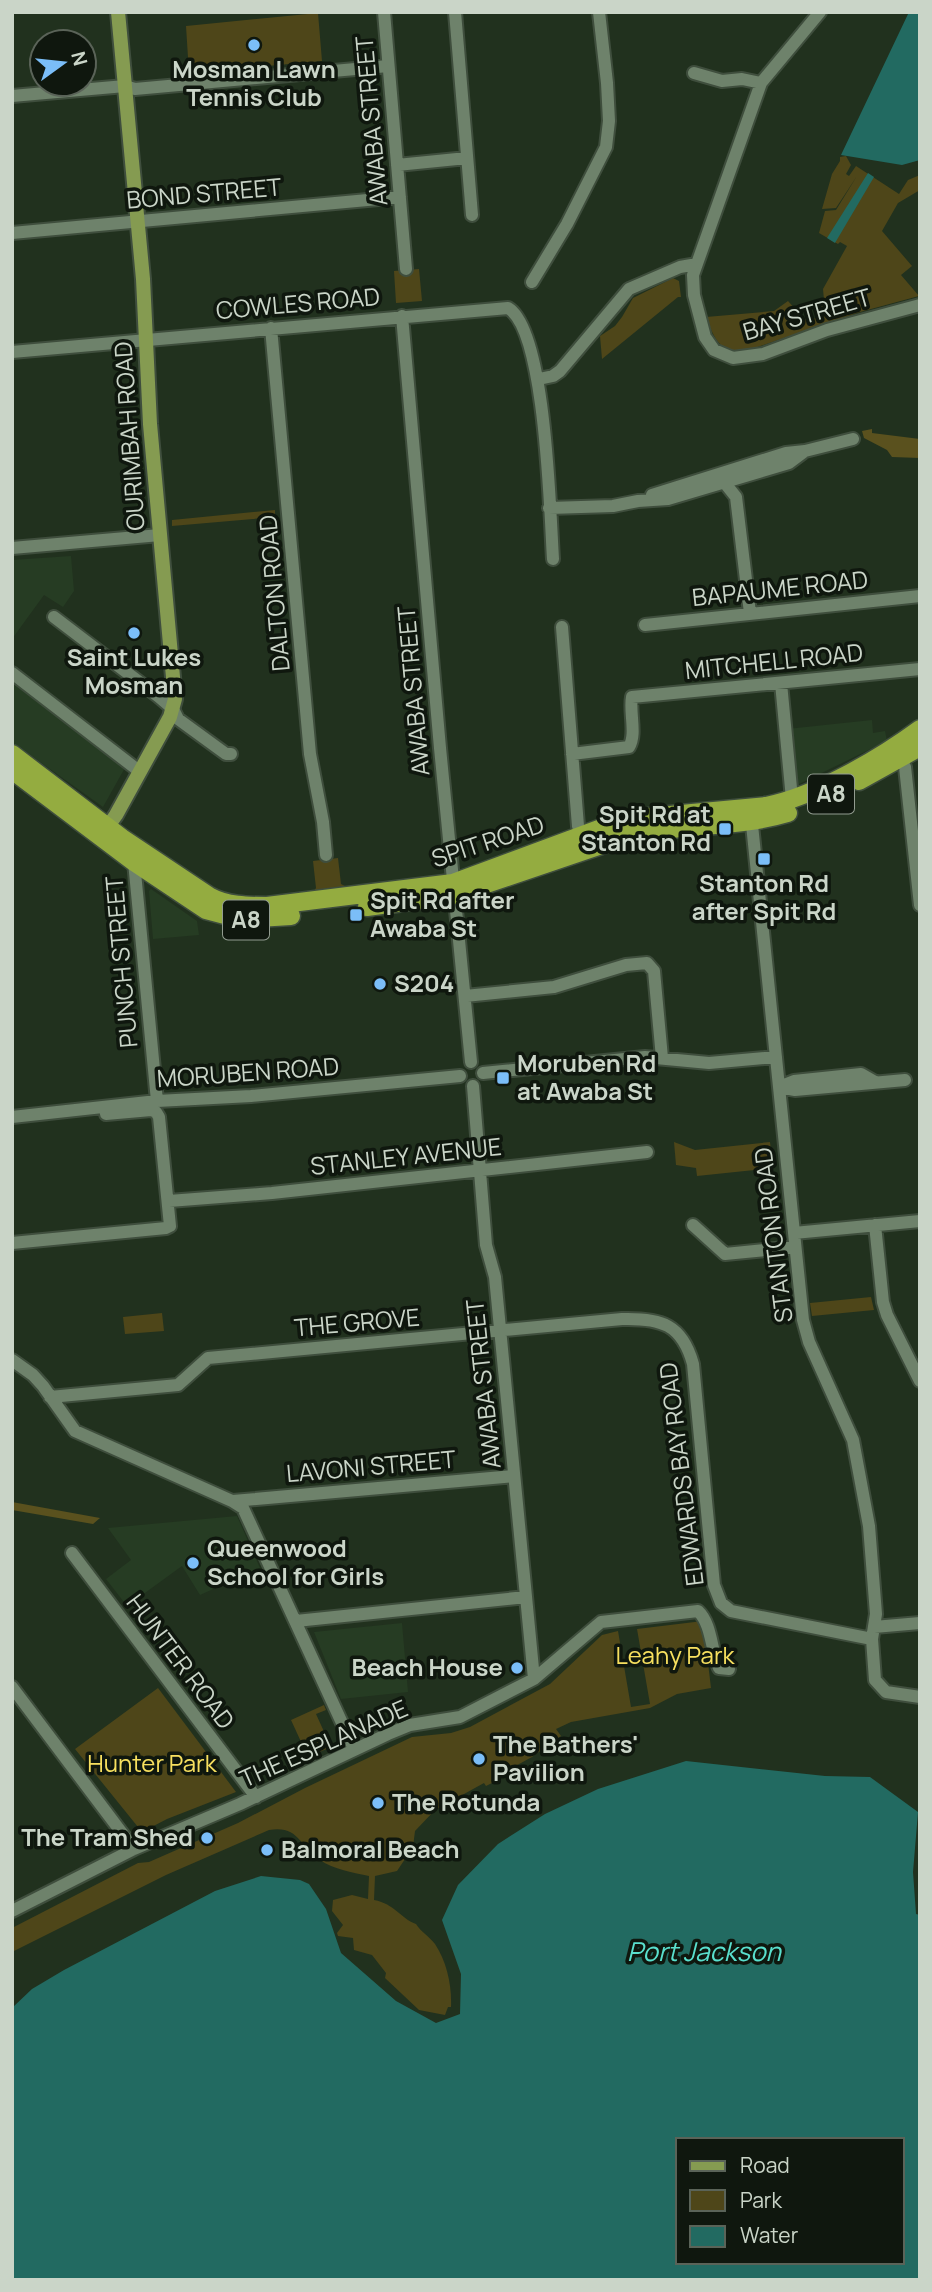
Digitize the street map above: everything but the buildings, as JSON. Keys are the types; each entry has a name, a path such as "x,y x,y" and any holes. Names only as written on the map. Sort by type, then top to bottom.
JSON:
{"highway":[{"name":"SPIT ROAD","path":"12,754 104,832 134,862 206,910 240,919 256,920 454,889 584,843 751,814 802,808 896,754 920,729"},
{"name":"SPIT ROAD","path":"751,814 896,754 920,747"},
{"name":"SPIT ROAD","path":"12,770 104,832 218,901 240,906 267,906 454,889"}],"main road":[{"name":"OURIMBAH ROAD","path":"104,832 173,709 175,699 118,12"}],"street":[{"name":"AWABA STREET","path":"384,12 406,269"},
{"path":"456,12 471,215"},
{"path":"533,282 573,212 606,146 609,131 607,83 599,12"},
{"path":"553,559 539,379 553,376 560,371 629,289 680,267 697,264 761,83 820,12"},
{"path":"12,96 125,86 135,89 388,66"},
{"path":"694,73 722,81 741,79 761,83"},
{"path":"397,165 467,158"},
{"name":"BOND STREET","path":"12,233 400,197"},
{"name":"BAY STREET","path":"697,264 693,275 694,295 705,337 714,350 733,358 763,354 827,330 920,306"},
{"name":"COWLES ROAD","path":"12,352 501,307 511,309 516,315 539,379"},
{"name":"AWABA STREET","path":"402,316 471,1062"},
{"name":"DALTON ROAD","path":"271,328 310,754 323,822 326,855"},
{"path":"638,501 673,487 774,457 853,439"},
{"path":"549,508 613,506 668,499 789,463 806,451"},
{"path":"724,482 736,497 750,613"},
{"path":"12,548 160,535"},
{"name":"BAPAUME ROAD","path":"645,625 920,596"},
{"path":"54,617 173,709"},
{"path":"562,627 572,754 584,843"},
{"name":"MITCHELL ROAD","path":"572,754 629,747 633,741 630,708 632,697 920,669"},
{"path":"12,673 139,771"},
{"path":"780,683 792,799"},
{"path":"896,754 905,770 920,905"},
{"name":"STANTON ROAD","path":"751,814 795,1247 806,1330 853,1440 869,1526 876,1614 873,1633 875,1680 886,1692 920,1697"},
{"name":"PUNCH STREET","path":"134,862 157,1101"},
{"path":"465,996 554,987 626,965 647,963 654,971 663,1058"},
{"path":"483,1073 645,1057 709,1063 776,1057"},
{"path":"471,1062 480,1066 483,1073 481,1080 473,1086 463,1083 460,1076 461,1067 471,1062"},
{"path":"779,1087 794,1081 860,1074 876,1082 905,1080"},
{"name":"MORUBEN ROAD","path":"12,1117 157,1101 251,1096 460,1076"},
{"name":"AWABA STREET","path":"473,1086 486,1245 495,1277 534,1679"},
{"name":"MORUBEN ROAD","path":"40,1114 80,1116 156,1112 159,1116 169,1201"},
{"name":"STANLEY AVENUE","path":"169,1201 272,1193 648,1152"},
{"path":"12,1242 166,1228 170,1226 169,1201"},
{"path":"794,1233 920,1221"},
{"path":"693,1225 726,1254 795,1247"},
{"path":"875,1225 883,1302 920,1381"},
{"name":"THE GROVE","path":"50,1397 177,1385 208,1358 638,1319 660,1322 676,1331"},
{"name":"EDWARDS BAY ROAD","path":"676,1331 685,1342 694,1374 714,1585 721,1603 731,1611 873,1633"},
{"path":"14,1365 33,1375 75,1431 232,1501 247,1512 354,1749"},
{"name":"LAVONI STREET","path":"232,1501 514,1476"},
{"name":"HUNTER ROAD","path":"72,1553 256,1797"},
{"path":"296,1621 526,1597"},
{"name":"THE ESPLANADE","path":"12,1912 134,1849 256,1797 354,1749 411,1725 460,1717 534,1679 600,1622 698,1611 704,1617 712,1656 719,1668 729,1669"},
{"path":"873,1633 920,1623"},
{"path":"12,1686 134,1849"}],"shaded area":[{"path":"872,429 872,433 920,439 920,458 892,457 887,450 864,438 862,431"},
{"path":"71,556 74,591 63,607 44,595 12,639 12,560"},
{"path":"12,666 131,757 103,807 12,742"},
{"path":"872,720 873,733 885,731 887,741 793,787 787,729"},
{"path":"151,889 197,921 199,935 153,939"},
{"path":"12,1502 100,1518 93,1524 12,1510"},
{"name":"Queenwood School for Girls","path":"237,1516 260,1568 200,1595 182,1566 127,1606 106,1579 131,1560 108,1528"},
{"name":"Queenwood School for Girls","path":"402,1623 408,1692 341,1699 314,1632"}],"green space":[{"name":"Mosman Lawn Tennis Club","path":"318,13 322,61 189,73 186,26"},
{"path":"846,156 851,165 846,174 849,176 856,166 899,194 908,180 920,175 920,190 898,203 882,231 912,266 901,275 919,296 860,312 749,350 725,348 716,339 706,317 774,311 788,301 797,311 798,320 817,318 824,300 823,289 847,246 819,233 825,211 836,210 857,176 836,208 822,209 832,174 840,157"},
{"path":"419,269 422,301 396,303 394,271"},
{"path":"673,278 679,281 681,297 602,359 600,336 615,326 633,298"},
{"path":"275,510 275,517 172,526 172,520"},
{"path":"338,858 341,884 345,886 314,891 313,861"},
{"path":"674,1142 695,1150 770,1142 773,1168 697,1176 696,1168 676,1165"},
{"path":"871,1297 874,1310 812,1316 810,1303"},
{"path":"162,1313 164,1331 125,1334 123,1317"},
{"name":"Leahy Park","path":"703,1621 711,1688 677,1694 650,1708 571,1722 556,1729 561,1736 532,1757 497,1776 498,1780 486,1786 484,1783 435,1810 415,1831 413,1847 397,1871 375,1876 374,1900 387,1905 416,1924 439,1951 446,1966 451,1991 451,2007 448,2007 445,2015 419,2010 385,1978 386,1973 372,1955 354,1950 353,1938 338,1936 337,1933 343,1925 332,1911 333,1900 352,1895 368,1899 369,1876 325,1863 293,1834 279,1829 269,1830 166,1875 12,1952 12,1928 138,1863 149,1862 238,1823 412,1737 451,1733 470,1727 550,1684 602,1635 618,1631 631,1707 650,1704 637,1629"},
{"name":"Hunter Park","path":"158,1688 236,1792 167,1819 142,1832 75,1749"},
{"path":"324,1705 326,1710 316,1714 331,1747 308,1757 291,1720"}],"water":[{"path":"909,12 920,12 920,160 902,165 841,155"},
{"path":"868,173 874,177 835,243 827,238"},
{"name":"Port Jackson","path":"686,1761 825,1776 870,1777 918,1812 913,1872 916,1914 920,1915 920,2280 12,2280 12,2008 32,1989 215,1891 261,1876 300,1880 309,1884 326,1909 341,1953 396,2001 436,2023 460,2014 461,1974 442,1920 458,1885 498,1844 545,1814 598,1789"}],"place":[{"name":"Mosman Lawn Tennis Club","path":"254,45"},
{"name":"Saint Lukes Mosman","path":"134,633"},
{"name":"Spit Rd at Stanton Rd","path":"725,829"},
{"name":"Stanton Rd after Spit Rd","path":"764,859"},
{"name":"Spit Rd after Awaba St","path":"356,915"},
{"name":"S204","path":"380,984"},
{"name":"Moruben Rd at Awaba St","path":"503,1078"},
{"name":"Queenwood School for Girls","path":"193,1563"},
{"name":"Beach House","path":"517,1668"},
{"name":"The Bathers' Pavilion","path":"479,1759"},
{"name":"The Rotunda","path":"378,1803"},
{"name":"The Tram Shed","path":"207,1838"},
{"name":"Balmoral Beach","path":"267,1850"}]}
